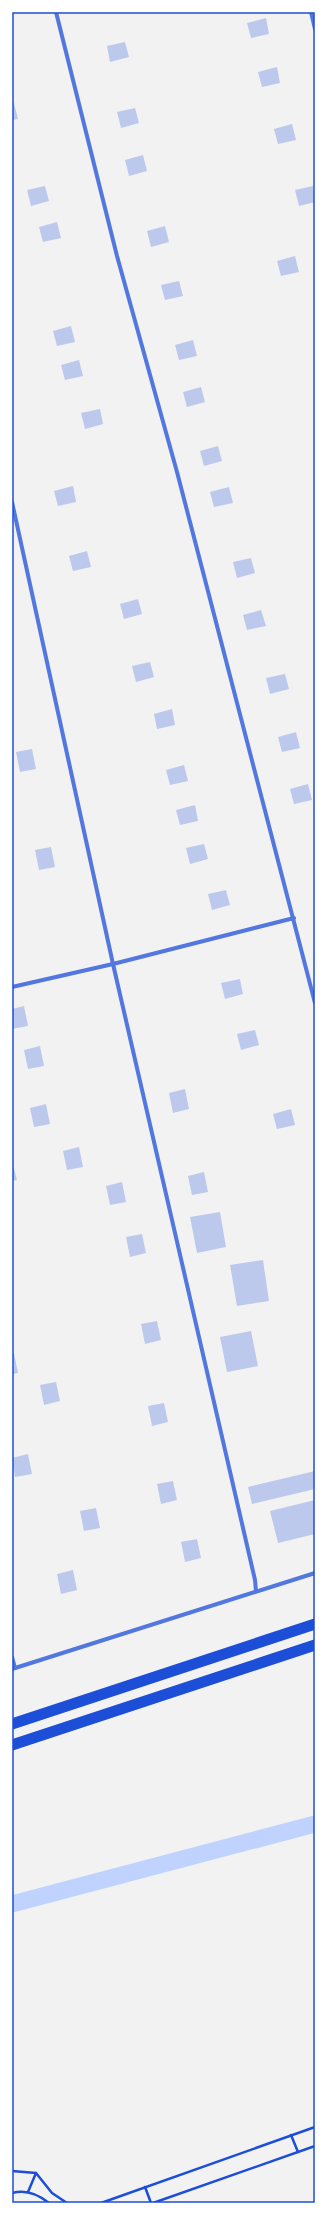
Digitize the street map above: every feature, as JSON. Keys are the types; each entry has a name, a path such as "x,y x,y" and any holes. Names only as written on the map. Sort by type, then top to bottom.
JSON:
{"highway":[{"path":"12,1724 315,1624"},
{"path":"12,1745 315,1645"}],"street":[{"path":"56,12 117,256 177,472 209,601 294,918 315,1003"},
{"path":"311,12 315,29"},
{"path":"12,502 113,964 255,1580 256,1591"},
{"path":"12,987 113,964 294,918"},
{"path":"12,1657 14,1669 315,1573"}],"path":[{"path":"101,2203 315,2127"},
{"path":"291,2135 298,2152"},
{"path":"145,2187 152,2203 315,2146"},
{"path":"12,2171 36,2172"},
{"path":"28,2192 36,2172"},
{"path":"36,2172 52,2193 67,2203"},
{"path":"12,2193 28,2192 42,2197 49,2203"}],"building":[{"path":"266,18 269,34 251,38 247,23"},
{"path":"125,42 129,57 110,62 107,46"},
{"path":"277,67 280,83 262,87 258,72"},
{"path":"14,103 18,119 12,120 12,104"},
{"path":"135,108 139,123 121,128 117,112"},
{"path":"292,124 296,140 278,144 274,129"},
{"path":"143,155 147,171 129,176 125,160"},
{"path":"45,186 49,201 31,206 27,190"},
{"path":"313,186 315,202 299,206 295,190"},
{"path":"57,222 61,238 43,242 39,227"},
{"path":"165,226 169,242 151,247 147,231"},
{"path":"295,256 299,272 281,276 277,261"},
{"path":"179,281 183,296 165,300 161,285"},
{"path":"71,326 75,342 57,346 53,331"},
{"path":"193,340 197,356 179,360 175,345"},
{"path":"79,360 83,376 65,380 61,365"},
{"path":"201,387 205,402 187,407 183,392"},
{"path":"100,409 103,424 85,429 81,413"},
{"path":"218,446 222,461 204,466 200,451"},
{"path":"73,486 76,502 58,506 54,491"},
{"path":"229,487 233,503 214,507 210,492"},
{"path":"87,551 91,567 73,571 69,556"},
{"path":"251,558 255,573 237,578 233,562"},
{"path":"138,599 142,614 124,619 120,604"},
{"path":"261,610 266,626 247,630 243,615"},
{"path":"150,662 154,677 136,682 132,666"},
{"path":"285,674 289,689 270,694 266,678"},
{"path":"172,709 175,725 157,729 154,714"},
{"path":"296,732 300,748 282,752 278,737"},
{"path":"32,749 36,769 20,772 16,752"},
{"path":"184,765 188,781 170,785 166,770"},
{"path":"308,784 312,800 294,804 290,789"},
{"path":"195,805 198,821 180,825 176,810"},
{"path":"204,844 208,859 190,864 186,848"},
{"path":"51,847 55,867 39,870 35,850"},
{"path":"226,890 230,905 212,910 208,894"},
{"path":"240,979 243,994 225,999 221,983"},
{"path":"24,1006 28,1026 12,1029 12,1009"},
{"path":"255,1030 259,1045 241,1050 237,1034"},
{"path":"40,1046 44,1066 28,1069 24,1050"},
{"path":"185,1089 189,1109 173,1113 169,1093"},
{"path":"46,1104 50,1124 34,1127 30,1108"},
{"path":"291,1109 295,1125 277,1129 273,1114"},
{"path":"79,1147 83,1167 67,1170 63,1151"},
{"path":"12,1161 17,1180 12,1181"},
{"path":"204,1172 208,1192 192,1195 188,1176"},
{"path":"122,1182 126,1202 110,1205 106,1186"},
{"path":"220,1212 226,1247 197,1253 190,1217"},
{"path":"142,1234 146,1253 130,1257 126,1237"},
{"path":"263,1260 269,1301 237,1306 230,1265"},
{"path":"157,1321 161,1340 145,1344 141,1324"},
{"path":"251,1331 258,1366 227,1372 220,1337"},
{"path":"12,1353 14,1353 18,1373 12,1374"},
{"path":"56,1382 60,1401 44,1405 40,1385"},
{"path":"164,1403 168,1422 152,1426 148,1406"},
{"path":"28,1454 32,1474 15,1477 12,1458"},
{"path":"315,1471 315,1489 252,1504 248,1487"},
{"path":"173,1481 177,1500 161,1504 157,1484"},
{"path":"315,1500 315,1534 278,1543 270,1511"},
{"path":"96,1508 100,1528 84,1531 80,1511"},
{"path":"197,1539 201,1558 185,1562 181,1542"},
{"path":"73,1570 77,1590 61,1594 57,1574"}],"waterway":[{"path":"12,1904 315,1824"}]}
